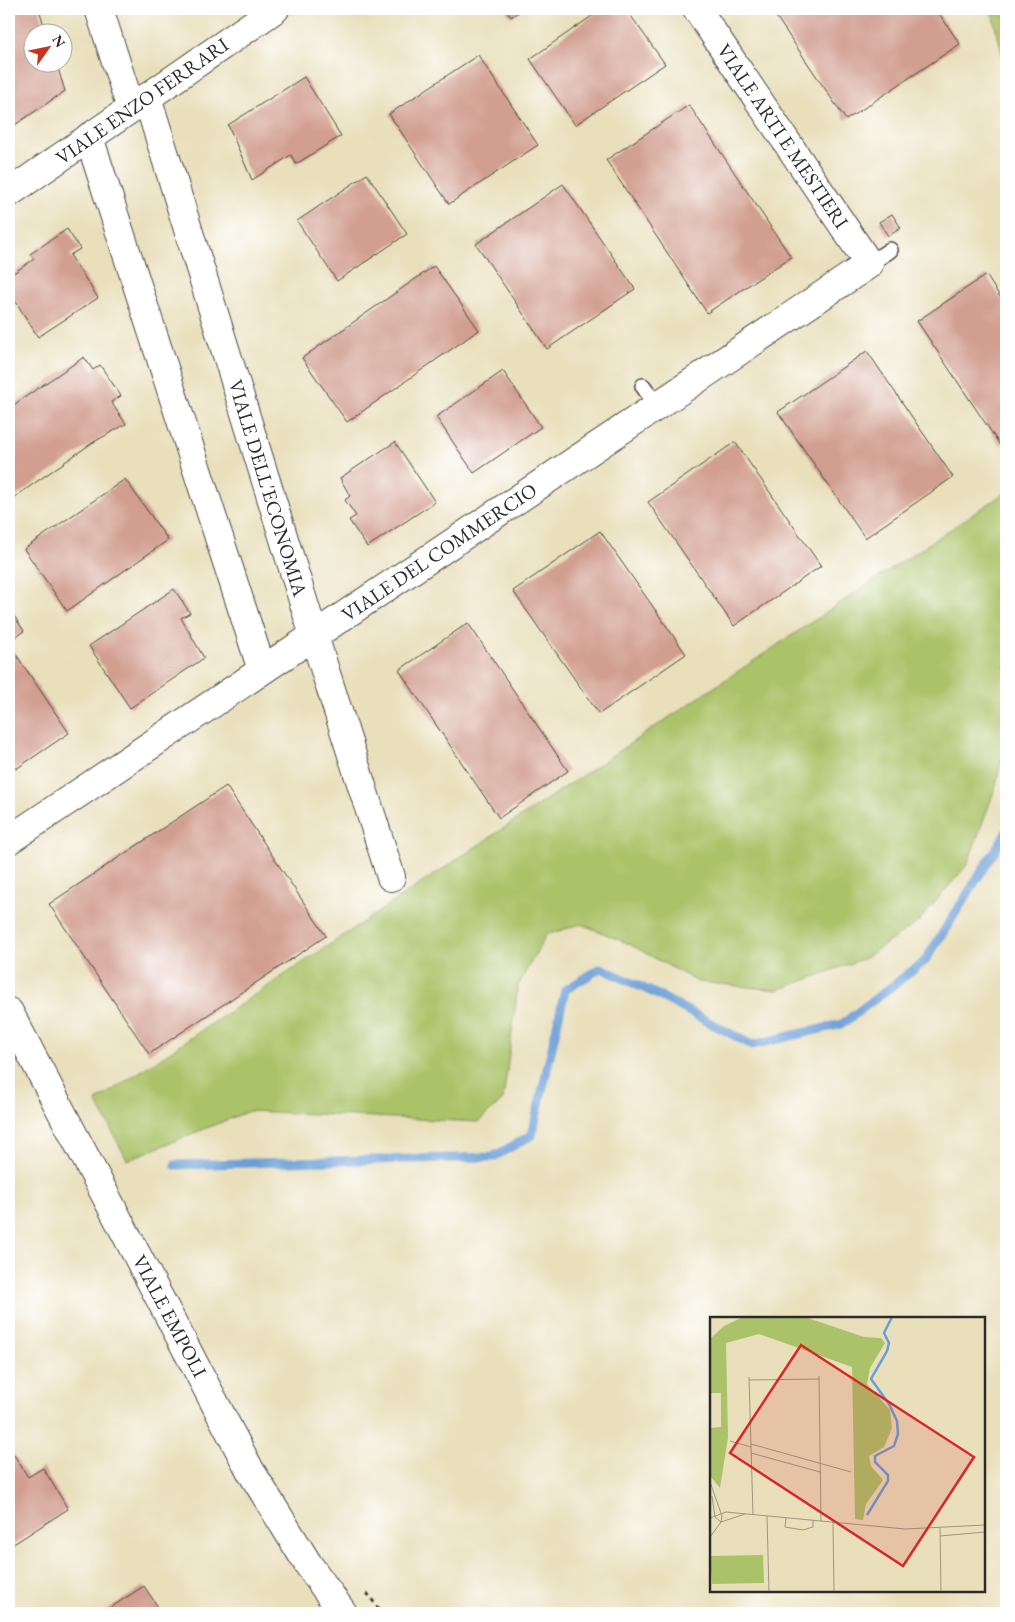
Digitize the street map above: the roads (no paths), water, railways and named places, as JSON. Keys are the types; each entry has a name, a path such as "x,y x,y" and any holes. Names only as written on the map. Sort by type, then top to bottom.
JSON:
{"street":[{"name":"VIALE DELL'ECONOMIA","path":"99,9 139,103 391,877"},
{"name":"VIALE ENZO FERRARI","path":"9,193 275,9"},
{"name":"VIALE ARTI E MESTIERI","path":"697,9 879,257"},
{"path":"89,137 262,670"},
{"name":"VIALE DEL COMMERCIO","path":"9,840 314,636 650,396 879,257"},
{"name":"VIALE EMPOLI","path":"9,1012 250,1470 308,1564 343,1613"}],"waterway":[{"path":"175,1165 493,1157 532,1135 565,990 601,968 656,994 752,1045 842,1024 925,961 1006,833"}]}
